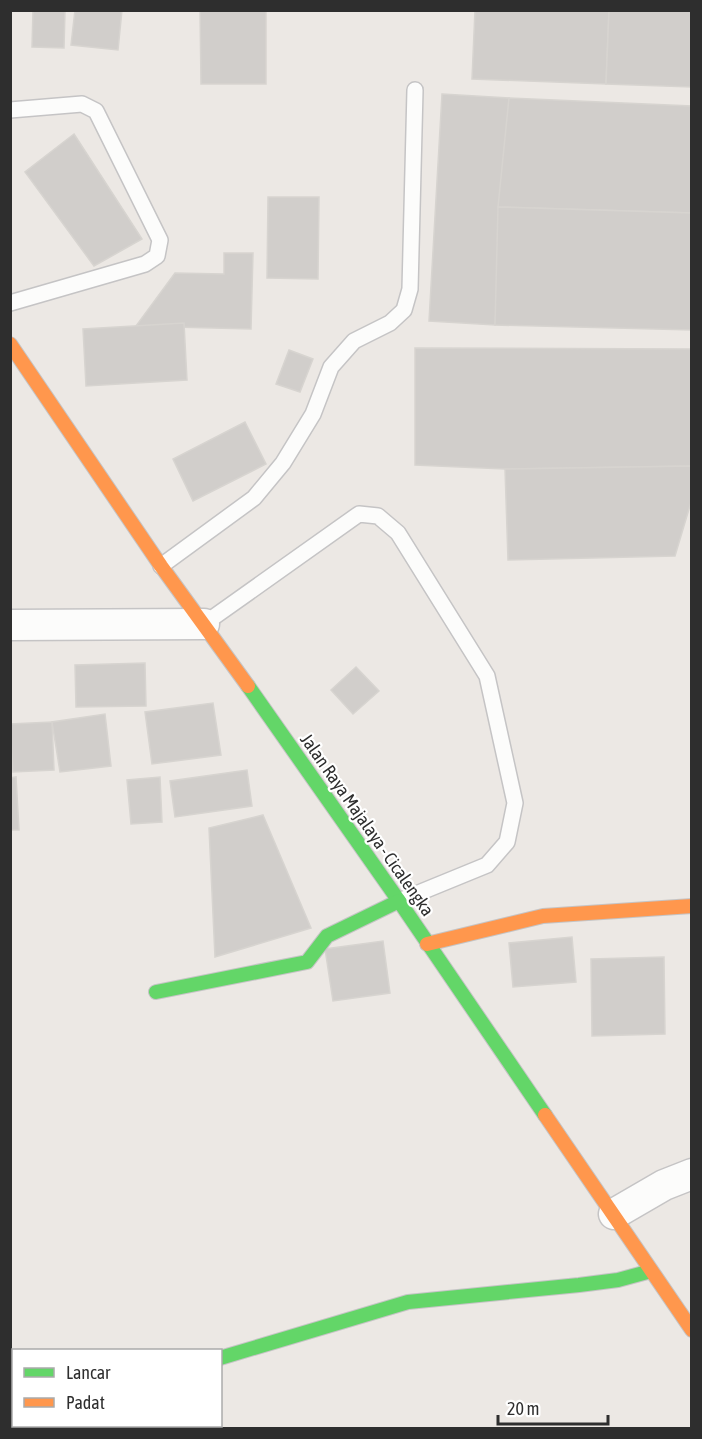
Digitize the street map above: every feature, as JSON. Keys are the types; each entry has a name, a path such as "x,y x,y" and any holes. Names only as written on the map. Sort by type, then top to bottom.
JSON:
{"main road":[{"name":"Jalan Raya Majalaya - Cicalengka","path":"10,344 161,566 399,901 692,1330"},
{"path":"156,992 307,962 327,936 399,901"},
{"path":"427,944 543,916 692,906"},
{"path":"222,1357 408,1302 618,1280 651,1270"}],"street":[{"path":"10,625 204,624"},
{"path":"614,1214 664,1185 692,1174"}],"lane":[{"path":"161,566 254,498 283,463 313,414 331,367 354,341 390,323 404,310 410,289 415,90"},
{"path":"10,110 82,104 96,111 160,240 157,256 145,264 10,303"},
{"path":"204,624 359,514 378,516 398,533 487,676 516,803 507,842 487,865 399,901"}],"building":[{"path":"33,10 65,11 64,48 32,47"},
{"path":"75,10 122,10 118,50 71,45"},
{"path":"200,10 266,10 266,84 201,84"},
{"path":"475,10 609,10 606,84 472,79"},
{"path":"609,10 692,10 692,87 606,84"},
{"path":"442,94 509,98 495,325 429,321"},
{"path":"509,98 692,106 692,213 498,207"},
{"path":"74,134 142,239 94,266 25,172"},
{"path":"268,197 319,197 318,279 267,278"},
{"path":"498,207 692,213 692,330 495,325"},
{"path":"224,253 253,253 251,329 136,326 175,273 224,274"},
{"path":"184,323 187,380 86,386 83,329"},
{"path":"415,348 692,349 692,466 505,469 415,465"},
{"path":"289,350 313,359 300,392 276,384"},
{"path":"245,422 266,464 193,501 173,459"},
{"path":"692,466 692,499 675,556 508,560 505,469"},
{"path":"145,663 146,706 76,707 75,665"},
{"path":"356,667 379,691 353,714 331,690"},
{"path":"213,703 221,755 152,764 145,712"},
{"path":"105,714 111,766 60,772 52,722"},
{"path":"52,722 54,770 13,772 10,724"},
{"path":"247,770 252,806 175,817 170,781"},
{"path":"16,777 19,830 10,830 10,778"},
{"path":"160,777 162,822 131,824 127,780"},
{"path":"263,815 311,928 215,957 209,828"},
{"path":"572,937 576,982 513,987 509,943"},
{"path":"383,941 390,993 333,1001 325,949"},
{"path":"664,957 665,1034 592,1036 591,959"}],"traffic: fast":[{"path":"248,686 545,1115"},
{"path":"156,992 307,962 327,936 399,901"},
{"path":"222,1357 408,1302 579,1285 618,1280 651,1271"}],"traffic: slow":[{"path":"10,344 161,566 248,686"},
{"path":"427,944 543,916 692,906"},
{"path":"545,1115 692,1330"}]}
